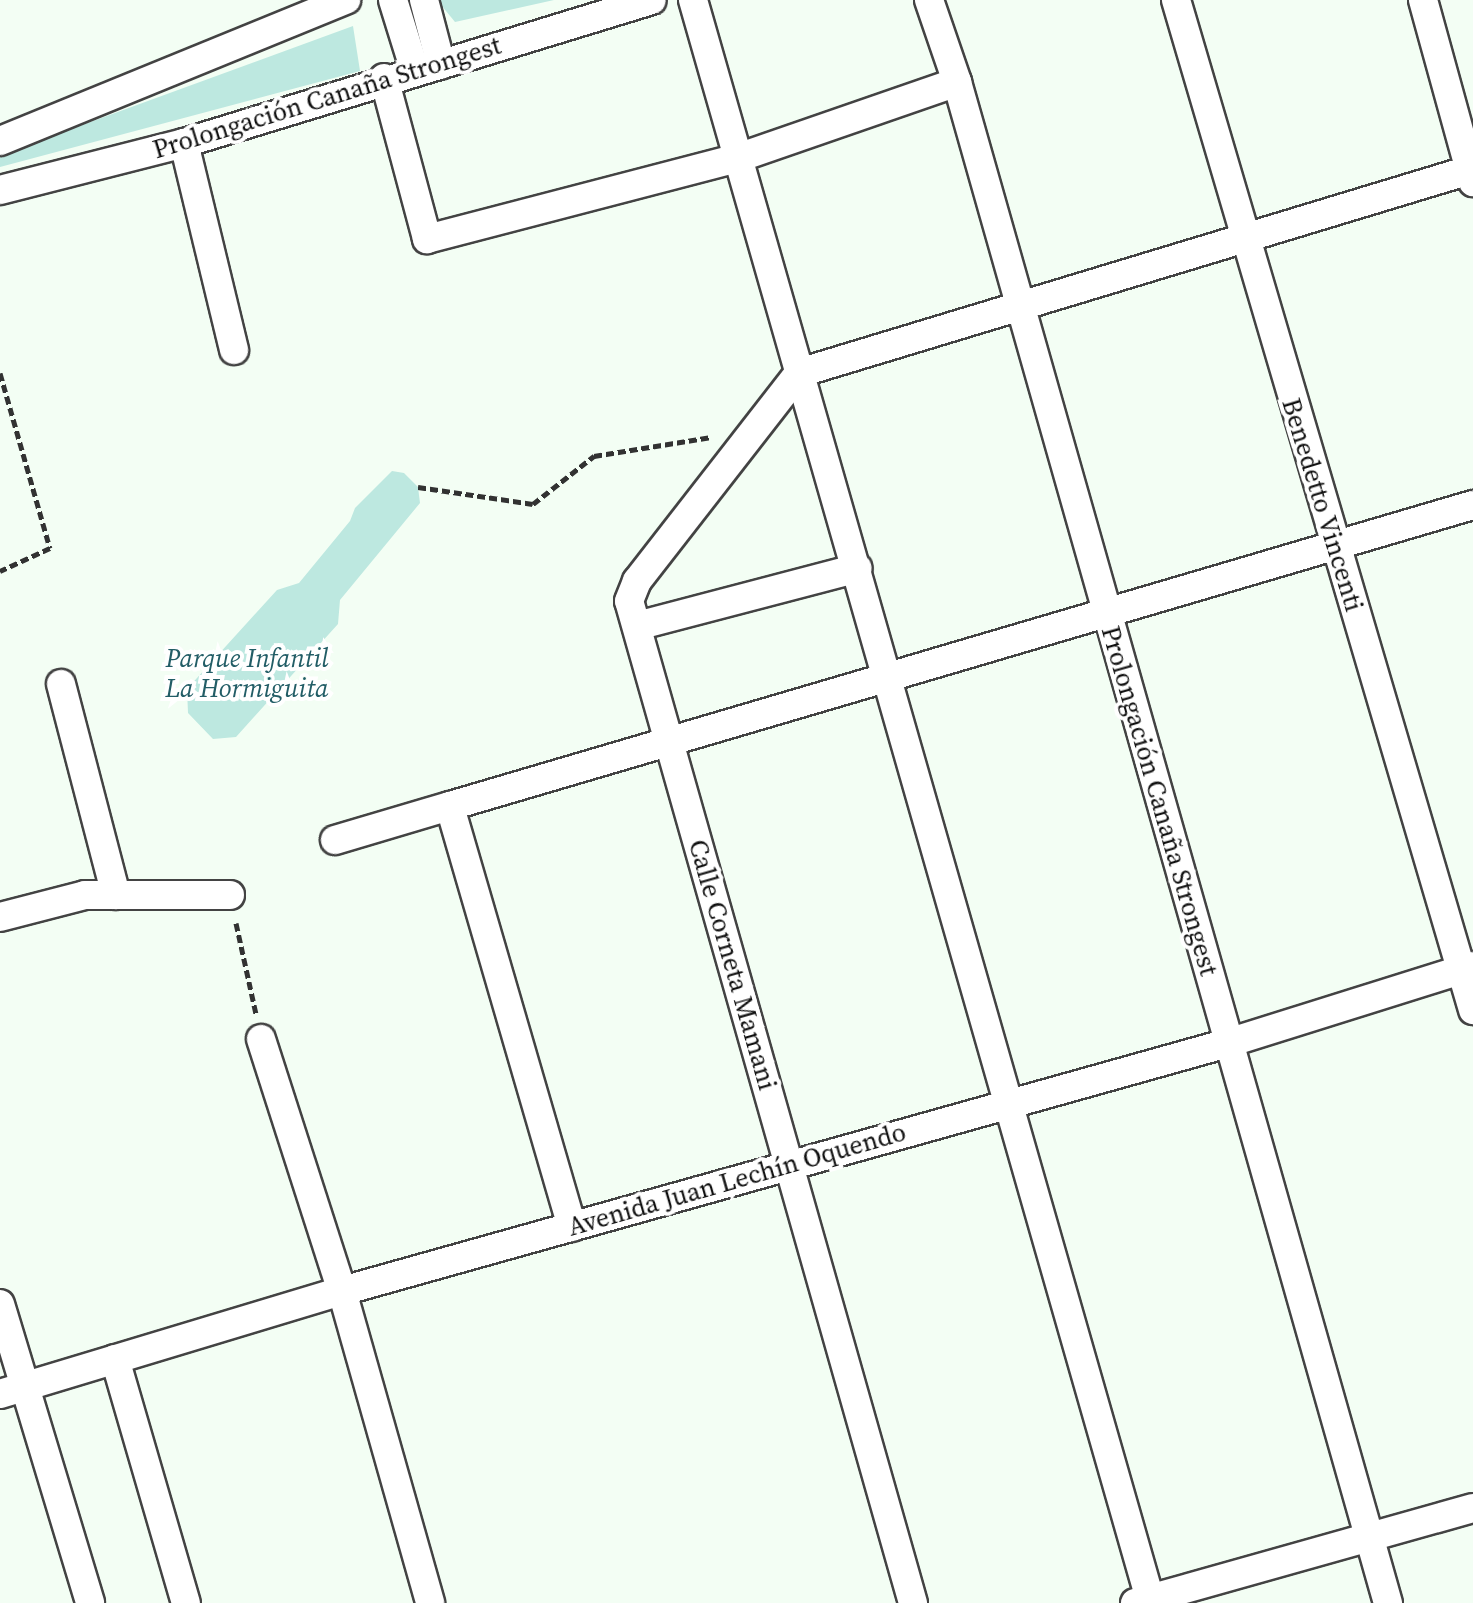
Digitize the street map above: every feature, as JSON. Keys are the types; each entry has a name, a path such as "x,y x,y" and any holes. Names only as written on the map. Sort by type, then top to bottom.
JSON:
{"street":[{"path":"0,141 346,0"},
{"path":"393,0 428,68"},
{"path":"424,0 428,68"},
{"name":"Prolongación Canaña Strongest","path":"0,190 184,143 384,78 428,68 652,0"},
{"path":"693,0 735,159 858,568 1145,1601 1473,1508"},
{"name":"Prolongación Canaña Strongest","path":"929,0 957,82 1018,307 1388,1603"},
{"name":"Benedetto Vincenti","path":"1176,0 1242,237 1467,968 1473,1010"},
{"path":"799,373 1242,237 1472,174 1423,0"},
{"path":"384,78 427,239 735,159 957,82"},
{"path":"184,143 234,350"},
{"name":"Calle Corneta Mamani","path":"799,373 637,581 629,601 913,1603"},
{"path":"335,840 1105,612 1336,549 1473,505"},
{"path":"637,626 858,568"},
{"path":"61,684 116,895"},
{"path":"450,806 572,1227"},
{"path":"0,917 85,895 230,895"},
{"name":"Avenida Juan Lechín Oquendo","path":"13,1390 342,1291 1228,1043 1467,968"},
{"path":"261,1039 342,1291 430,1603"},
{"path":"0,1304 13,1390 90,1603"},
{"path":"115,1359 186,1603"}],"path":[{"path":"0,373 50,548 0,571"},
{"path":"418,487 533,504 594,456 756,430"},
{"path":"230,895 261,1039"}],"green space":[{"path":"437,0 554,0 455,22"},
{"path":"353,26 360,71 0,167 0,155"},
{"name":"Parque Infantil La Hormiguita","path":"392,471 404,473 418,487 420,503 340,600 338,624 236,737 213,739 188,713 187,689 277,590 299,583 350,521 355,508"}]}
